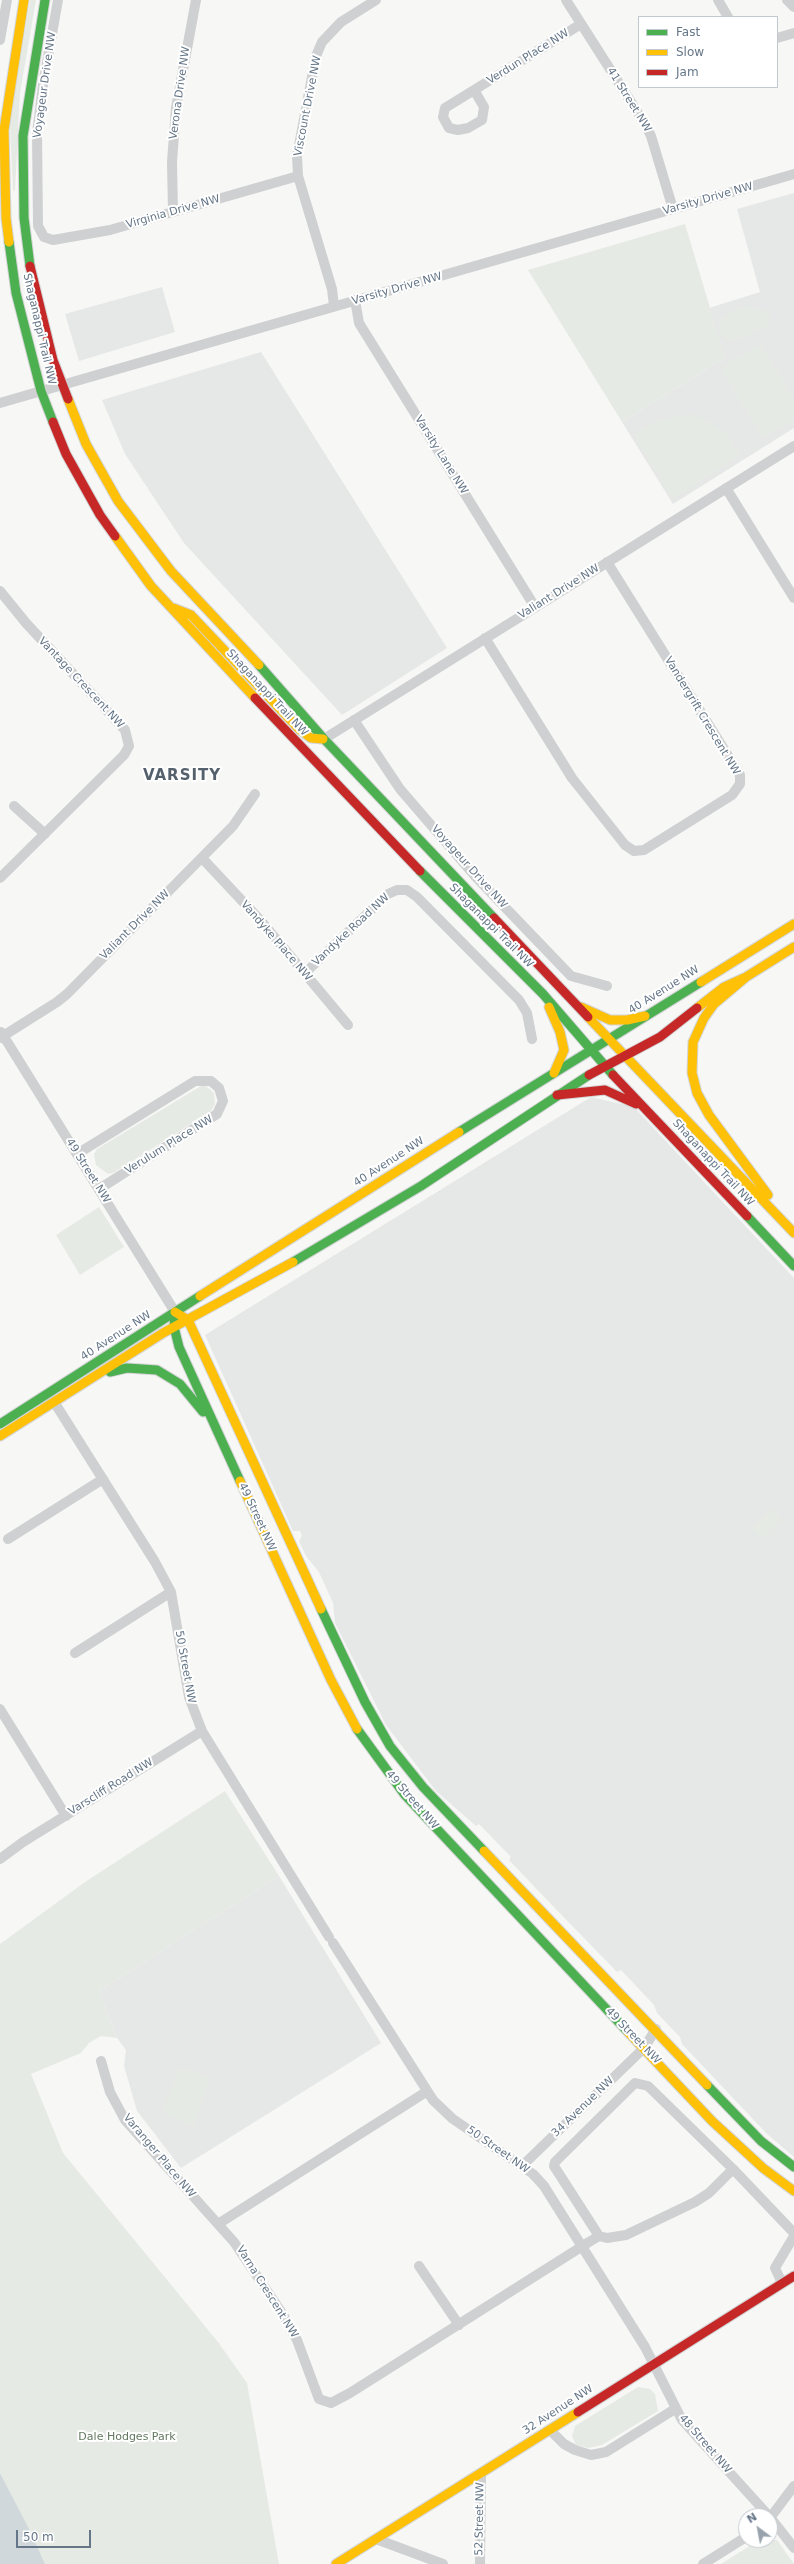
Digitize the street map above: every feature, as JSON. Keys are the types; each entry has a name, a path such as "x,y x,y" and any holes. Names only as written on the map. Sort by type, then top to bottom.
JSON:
{"street":[{"path":"0,40 7,0"},
{"name":"Shaganappi Trail NW","path":"24,0 4,130 5,211 16,293 41,391 66,454 100,514 151,586 170,607 413,865 543,994 644,1108 794,1266"},
{"name":"Shaganappi Trail NW","path":"45,0 23,136 24,218 30,266 43,324 62,384 86,444 118,501 171,571 230,632 324,739 576,1004 624,1057 794,1233"},
{"name":"Voyageur Drive NW","path":"46,238 40,233 38,226 36,162 40,105 58,0"},
{"name":"Verona Drive NW","path":"173,212 172,162 175,115 196,0"},
{"name":"Viscount Drive NW","path":"334,306 332,289 298,176 297,156 319,49 333,28 376,0"},
{"name":"41 Street NW","path":"566,0 651,136 673,209"},
{"path":"718,0 727,16"},
{"path":"786,0 794,7"},
{"name":"Verdun Place NW","path":"474,90 581,24"},
{"path":"778,38 794,33"},
{"name":"Varsity Drive NW","path":"0,403 794,174"},
{"name":"Virginia Drive NW","path":"46,238 58,240 100,232 298,176"},
{"name":"Varsity Lane NW","path":"355,300 359,323 535,607"},
{"name":"Valiant Drive NW","path":"324,739 794,446"},
{"path":"726,488 794,598"},
{"name":"Vandergrift Crescent NW","path":"485,638 572,778 630,849 640,851 648,848 732,795 740,784 740,775 607,562"},
{"name":"Vantage Crescent NW","path":"0,591 26,623 125,730 129,746 124,755 0,878"},
{"path":"170,607 191,615 299,729 311,738 324,739"},
{"name":"Voyageur Drive NW","path":"354,720 400,789 475,876 571,976 607,986"},
{"name":"Valiant Drive NW","path":"1,1035 67,994 233,826 255,794"},
{"path":"14,806 45,834"},
{"name":"Vandyke Place NW","path":"202,858 261,921 348,1025"},
{"name":"Vandyke Road NW","path":"305,973 388,894 400,890 407,890 417,897 519,1000 527,1013 532,1039"},
{"name":"40 Avenue NW","path":"0,1436 175,1312 592,1049 794,924"},
{"name":"40 Avenue NW","path":"0,1424 102,1374 174,1327 270,1275 421,1186 557,1095 606,1066 637,1051 677,1025 724,987 746,977 794,947"},
{"path":"746,977 714,1004 704,1018 693,1042 692,1073 697,1093 709,1116 794,1229"},
{"path":"543,994 560,1032 564,1050 554,1073"},
{"path":"576,1004 610,1020 627,1020 645,1016"},
{"name":"49 Street NW","path":"1,1035 175,1312 188,1320 334,1637 365,1702 390,1746 423,1787 664,2039 762,2141 794,2167"},
{"name":"Verulum Place NW","path":"77,1154 195,1081 206,1080 219,1088 223,1101 217,1114 99,1189"},
{"path":"557,1095 604,1090 644,1108"},
{"name":"49 Street NW","path":"175,1312 174,1327 179,1347 331,1680 358,1729 381,1765 405,1795 712,2121 763,2168 794,2191"},
{"path":"102,1374 138,1367 157,1370 168,1376 188,1392 220,1436"},
{"name":"50 Street NW","path":"52,1398 155,1562 171,1592 189,1697 202,1731 331,1940 426,2092 453,2119 522,2166 544,2186 653,2364"},
{"path":"8,1539 103,1479"},
{"path":"75,1652 171,1592"},
{"name":"Varscliff Road NW","path":"0,1709 66,1816 202,1731"},
{"path":"0,1859 23,1842 66,1816"},
{"name":"34 Avenue NW","path":"522,2166 644,2048 656,2029"},
{"name":"34 Avenue NW","path":"644,2048 664,2039"},
{"name":"Varanger Place NW","path":"101,2061 110,2092 126,2120 218,2224"},
{"path":"733,2169 709,2193 687,2207 626,2235 612,2238 599,2236 554,2166 555,2162 635,2083 648,2086 733,2169 794,2232"},
{"path":"218,2224 426,2092"},
{"name":"Varna Crescent NW","path":"218,2224 234,2242 282,2313 297,2340 319,2399 331,2403 350,2393 599,2236"},
{"path":"782,2283 775,2268 794,2236"},
{"path":"419,2266 459,2325"},
{"name":"32 Avenue NW","path":"336,2564 794,2276"},
{"name":"48 Street NW","path":"653,2364 675,2409 685,2424 762,2508"},
{"path":"550,2430 564,2444 575,2450 591,2455 606,2452 675,2409"},
{"name":"52 Street NW","path":"480,2564 481,2473"},
{"path":"777,2508 794,2486"},
{"name":"48 Street NW","path":"778,2527 794,2548"},
{"path":"376,2539 444,2564"},
{"path":"703,2564 738,2542"}],"shaded area":[{"path":"794,193 794,428 673,504 622,422 725,358 709,308 760,292 737,209"},
{"path":"162,287 175,332 79,361 65,314"},
{"path":"261,352 447,648 342,715 184,543 125,454 102,400"},
{"path":"591,1097 634,1107 794,1278 794,2157 767,2134 682,2044 680,2037 657,2013 654,2005 621,1970 617,1972 549,1902 509,1860 511,1857 479,1824 476,1826 436,1791 386,1725 335,1623 333,1603 319,1572 306,1556 299,1541 302,1536 300,1531 293,1531 205,1335"},
{"path":"279,1876 381,2043 181,2168 137,2111 124,2066 126,2050 117,2038 99,1991"},
{"path":"0,2473 29,2529 45,2564 0,2564"}],"green space":[{"path":"30,0 36,0 20,93 15,190 13,191 10,126"},
{"path":"685,224 725,358 622,422 528,270"},
{"path":"745,305 768,312 770,318 768,325 744,338 724,341 718,327 723,317"},
{"path":"761,344 794,399 794,420 763,438 720,368"},
{"path":"690,414 707,420 726,433 740,455 673,499 633,435 657,420"},
{"path":"201,1086 206,1086 214,1093 215,1104 211,1111 113,1173 108,1174 96,1165 94,1154 97,1149"},
{"path":"99,1207 124,1247 80,1275 56,1235"},
{"path":"771,1508 782,1519 761,1539 750,1528"},
{"name":"Dale Hodges Park","path":"225,1791 279,1876 99,1991 117,2038 101,2036 89,2043 81,2053 31,2074 63,2153 218,2342 247,2383 279,2564 45,2564 0,2473 0,1944 85,1882"},
{"path":"179,2067 208,2077 210,2080 194,2127 169,2116 163,2110"},
{"path":"638,2387 650,2389 655,2394 658,2411 602,2445 588,2448 576,2445 572,2436 575,2426"},
{"path":"778,2541 794,2564 721,2564 746,2548 778,2548"}],"traffic: fast":[{"path":"30,266 24,218 23,136 45,0"},
{"path":"9,242 16,293 41,391 53,422"},
{"path":"259,665 324,739 494,918"},
{"path":"420,871 543,994 613,1075"},
{"path":"459,1132 701,982"},
{"path":"293,1262 421,1186 589,1075"},
{"path":"747,1216 794,1266"},
{"path":"0,1424 200,1296"},
{"path":"175,1312 174,1327 179,1347 240,1481"},
{"path":"110,1372 127,1368 157,1370 180,1384 203,1412"},
{"path":"321,1609 365,1702 390,1746 423,1787 484,1851"},
{"path":"357,1729 405,1795 628,2032"},
{"path":"707,2085 761,2141 794,2167"}],"traffic: slow":[{"path":"9,242 6,218 4,130 24,0"},
{"path":"68,399 86,444 118,501 171,571 259,665"},
{"path":"115,536 151,586 255,698"},
{"path":"173,608 191,615 299,729 311,738 323,739"},
{"path":"701,982 794,924"},
{"path":"697,1008 724,987 746,977 794,947"},
{"path":"746,977 714,1004 704,1018 693,1042 692,1073 697,1093 709,1115 768,1195"},
{"path":"549,1007 560,1032 564,1050 554,1073"},
{"path":"581,1007 610,1020 627,1020 645,1016"},
{"path":"588,1017 794,1233"},
{"path":"200,1296 459,1132"},
{"path":"0,1436 163,1333 293,1262"},
{"path":"175,1312 188,1320 321,1609"},
{"path":"240,1481 331,1680 357,1729"},
{"path":"484,1851 707,2085"},
{"path":"628,2032 712,2121 763,2168 794,2191"},
{"path":"336,2564 578,2412"}],"traffic: jam":[{"path":"30,266 53,360 68,399"},
{"path":"53,422 66,454 100,515 115,536"},
{"path":"255,698 420,871"},
{"path":"494,918 588,1017"},
{"path":"589,1075 660,1037 697,1008"},
{"path":"613,1075 747,1216"},
{"path":"557,1095 605,1090 636,1104"},
{"path":"578,2412 794,2276"}],"district":[{"name":"VARSITY","path":"182,776"}]}
